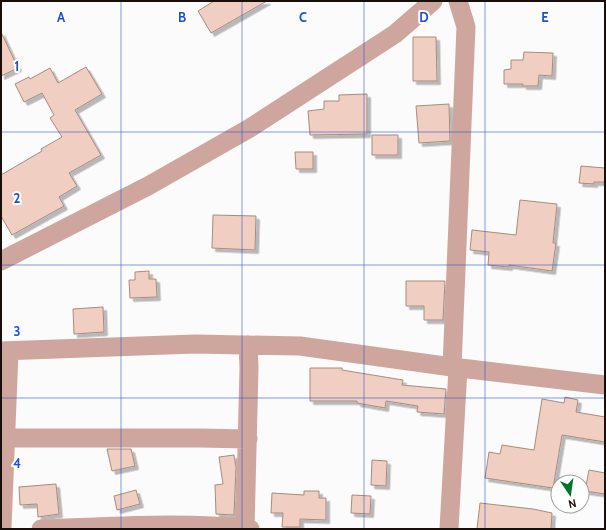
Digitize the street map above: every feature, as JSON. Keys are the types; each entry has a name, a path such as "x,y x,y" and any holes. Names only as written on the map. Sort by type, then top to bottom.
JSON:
{"street":[{"path":"1,261 148,186 250,128 395,34 433,1"},
{"path":"449,529 466,27 458,1"},
{"path":"8,528 5,351 195,344 300,346 605,385"},
{"path":"41,529 182,524 247,529 248,346"},
{"path":"6,438 248,439"}],"building":[{"path":"214,1 267,1 211,33 198,11"},
{"path":"1,32 18,68 1,76"},
{"path":"413,37 436,37 437,81 413,81"},
{"path":"524,52 553,53 552,76 539,75 538,86 504,84 504,70 511,69 511,60 523,60"},
{"path":"86,67 102,94 75,110 101,155 69,173 77,186 59,197 64,206 12,235 1,216 1,175 42,151 41,149 62,137 50,118 54,115 42,93 24,102 15,84 29,77 30,79 50,68 58,83"},
{"path":"367,94 367,134 310,135 308,111 324,109 324,101 339,101 339,95"},
{"path":"449,104 450,141 419,143 416,106"},
{"path":"372,135 398,135 398,155 372,155"},
{"path":"295,152 313,152 313,169 296,169"},
{"path":"581,166 605,168 605,182 594,182 594,184 579,183"},
{"path":"520,200 557,204 553,243 556,243 552,271 509,265 509,267 488,265 489,252 470,250 472,230 516,235"},
{"path":"213,215 256,216 255,250 212,248"},
{"path":"149,271 149,279 156,279 157,297 130,298 129,280 135,280 135,272"},
{"path":"406,281 445,281 443,320 424,320 424,306 406,306"},
{"path":"103,307 104,332 74,334 73,309"},
{"path":"310,368 342,368 342,370 403,380 402,385 446,389 444,414 417,412 418,406 386,401 385,408 357,403 357,401 310,401"},
{"path":"565,397 578,400 576,412 605,417 605,442 562,435 555,474 550,474 550,488 485,478 489,452 500,454 502,445 534,450 542,399 564,403"},
{"path":"107,449 131,449 135,466 112,471"},
{"path":"234,455 236,467 234,515 216,514 215,485 223,484 219,457"},
{"path":"372,460 387,461 386,486 371,485"},
{"path":"589,470 605,473 605,494 590,492 590,474 588,474"},
{"path":"56,484 59,514 38,517 37,504 20,505 19,487"},
{"path":"136,490 140,504 117,510 114,496"},
{"path":"304,491 319,491 319,498 326,498 326,520 300,519 300,527 282,527 283,513 271,513 272,493 304,495"},
{"path":"352,495 371,496 370,514 351,513"},
{"path":"480,503 533,509 552,514 551,529 477,529"}]}
